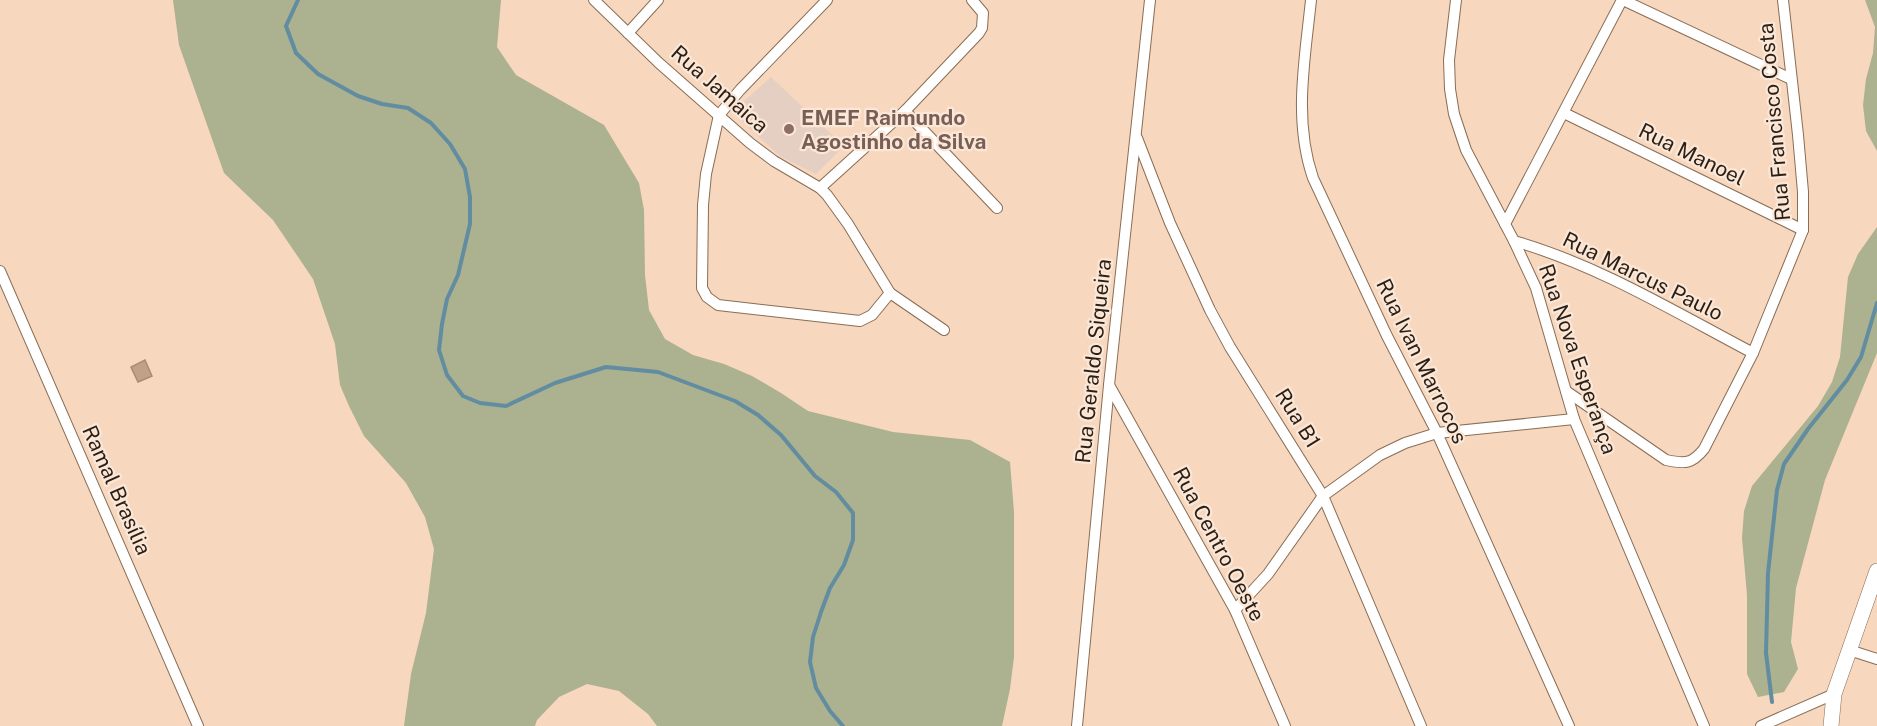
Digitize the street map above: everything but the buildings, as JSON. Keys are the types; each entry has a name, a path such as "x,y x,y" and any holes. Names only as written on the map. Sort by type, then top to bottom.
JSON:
{"street":[{"name":"Rua Jamaica","path":"594,0 689,90 774,161 820,188 835,204 890,293 944,330"},
{"path":"628,33 658,0"},
{"path":"827,0 740,90 719,115 706,174 702,288 706,297 718,305 732,308 860,321 872,315 890,293"},
{"name":"Rua Geraldo Siqueira","path":"1077,726 1109,385 1150,0"},
{"name":"Rua Ivan Marrocos","path":"1311,0 1301,104 1302,132 1307,162 1387,336 1437,433 1569,726"},
{"name":"Rua Nova Esperança","path":"1456,0 1449,60 1450,89 1454,114 1466,150 1536,288 1574,419 1704,726"},
{"path":"1505,224 1622,0 1791,79"},
{"name":"Rua Francisco Costa","path":"1566,391 1666,460 1681,464 1695,460 1704,449 1753,353 1803,230 1803,192 1783,0"},
{"path":"820,188 905,111 979,33 982,28 983,13 975,3"},
{"path":"905,111 997,208"},
{"name":"Rua Manoel","path":"1564,113 1803,230"},
{"name":"Rua B1","path":"1136,135 1170,223 1209,310 1323,496 1421,726"},
{"name":"Rua Marcus Paulo","path":"1514,241 1561,255 1753,353"},
{"name":"Ramal Brasília","path":"0,271 198,726"},
{"name":"Rua Centro Oeste","path":"1109,385 1235,610 1285,726"},
{"path":"1235,610 1268,574 1323,496 1380,455 1405,443 1437,433 1574,419"},
{"path":"1831,726 1834,694 1877,571"},
{"path":"1849,650 1877,659"},
{"path":"1761,726 1834,694"}],"shaded area":[{"name":"EMEF Raimundo Agostinho da Silva","path":"771,77 844,146 816,174 781,157 732,112"}],"green space":[{"path":"173,0 501,0 497,47 516,75 604,125 639,183 644,210 645,275 649,310 665,339 693,355 724,364 752,376 808,411 893,432 970,440 1010,462 1014,512 1014,657 1002,726 657,726 648,714 619,691 587,684 559,697 537,720 535,726 404,726 411,674 426,613 434,549 425,517 406,483 364,436 349,406 340,385 335,344 313,279 273,220 224,173 179,45"},
{"path":"1865,0 1877,0 1877,151 1866,131 1863,105 1866,79 1873,53 1875,27"},
{"path":"1877,227 1877,353 1825,480 1796,588 1791,642 1798,669 1784,692 1758,697 1747,674 1747,595 1742,538 1744,511 1752,486 1818,406 1832,382 1840,357 1848,277 1858,254"}],"waterway":[{"path":"298,0 286,26 296,53 318,74 358,96 382,104 408,108 431,123 450,144 465,169 470,197 470,224 458,275 447,299 439,350 447,375 463,396 480,403 506,406 555,383 606,367 658,372 735,401 758,415 781,435 815,476 836,492 853,513 853,540 844,565 830,588 821,612 813,637 810,662 816,688 830,711 843,726"},
{"path":"1772,702 1766,653 1768,573 1777,490 1784,464 1808,429 1847,380 1861,357 1877,303"}],"place":[{"name":"EMEF Raimundo Agostinho da Silva","path":"789,129"}]}
